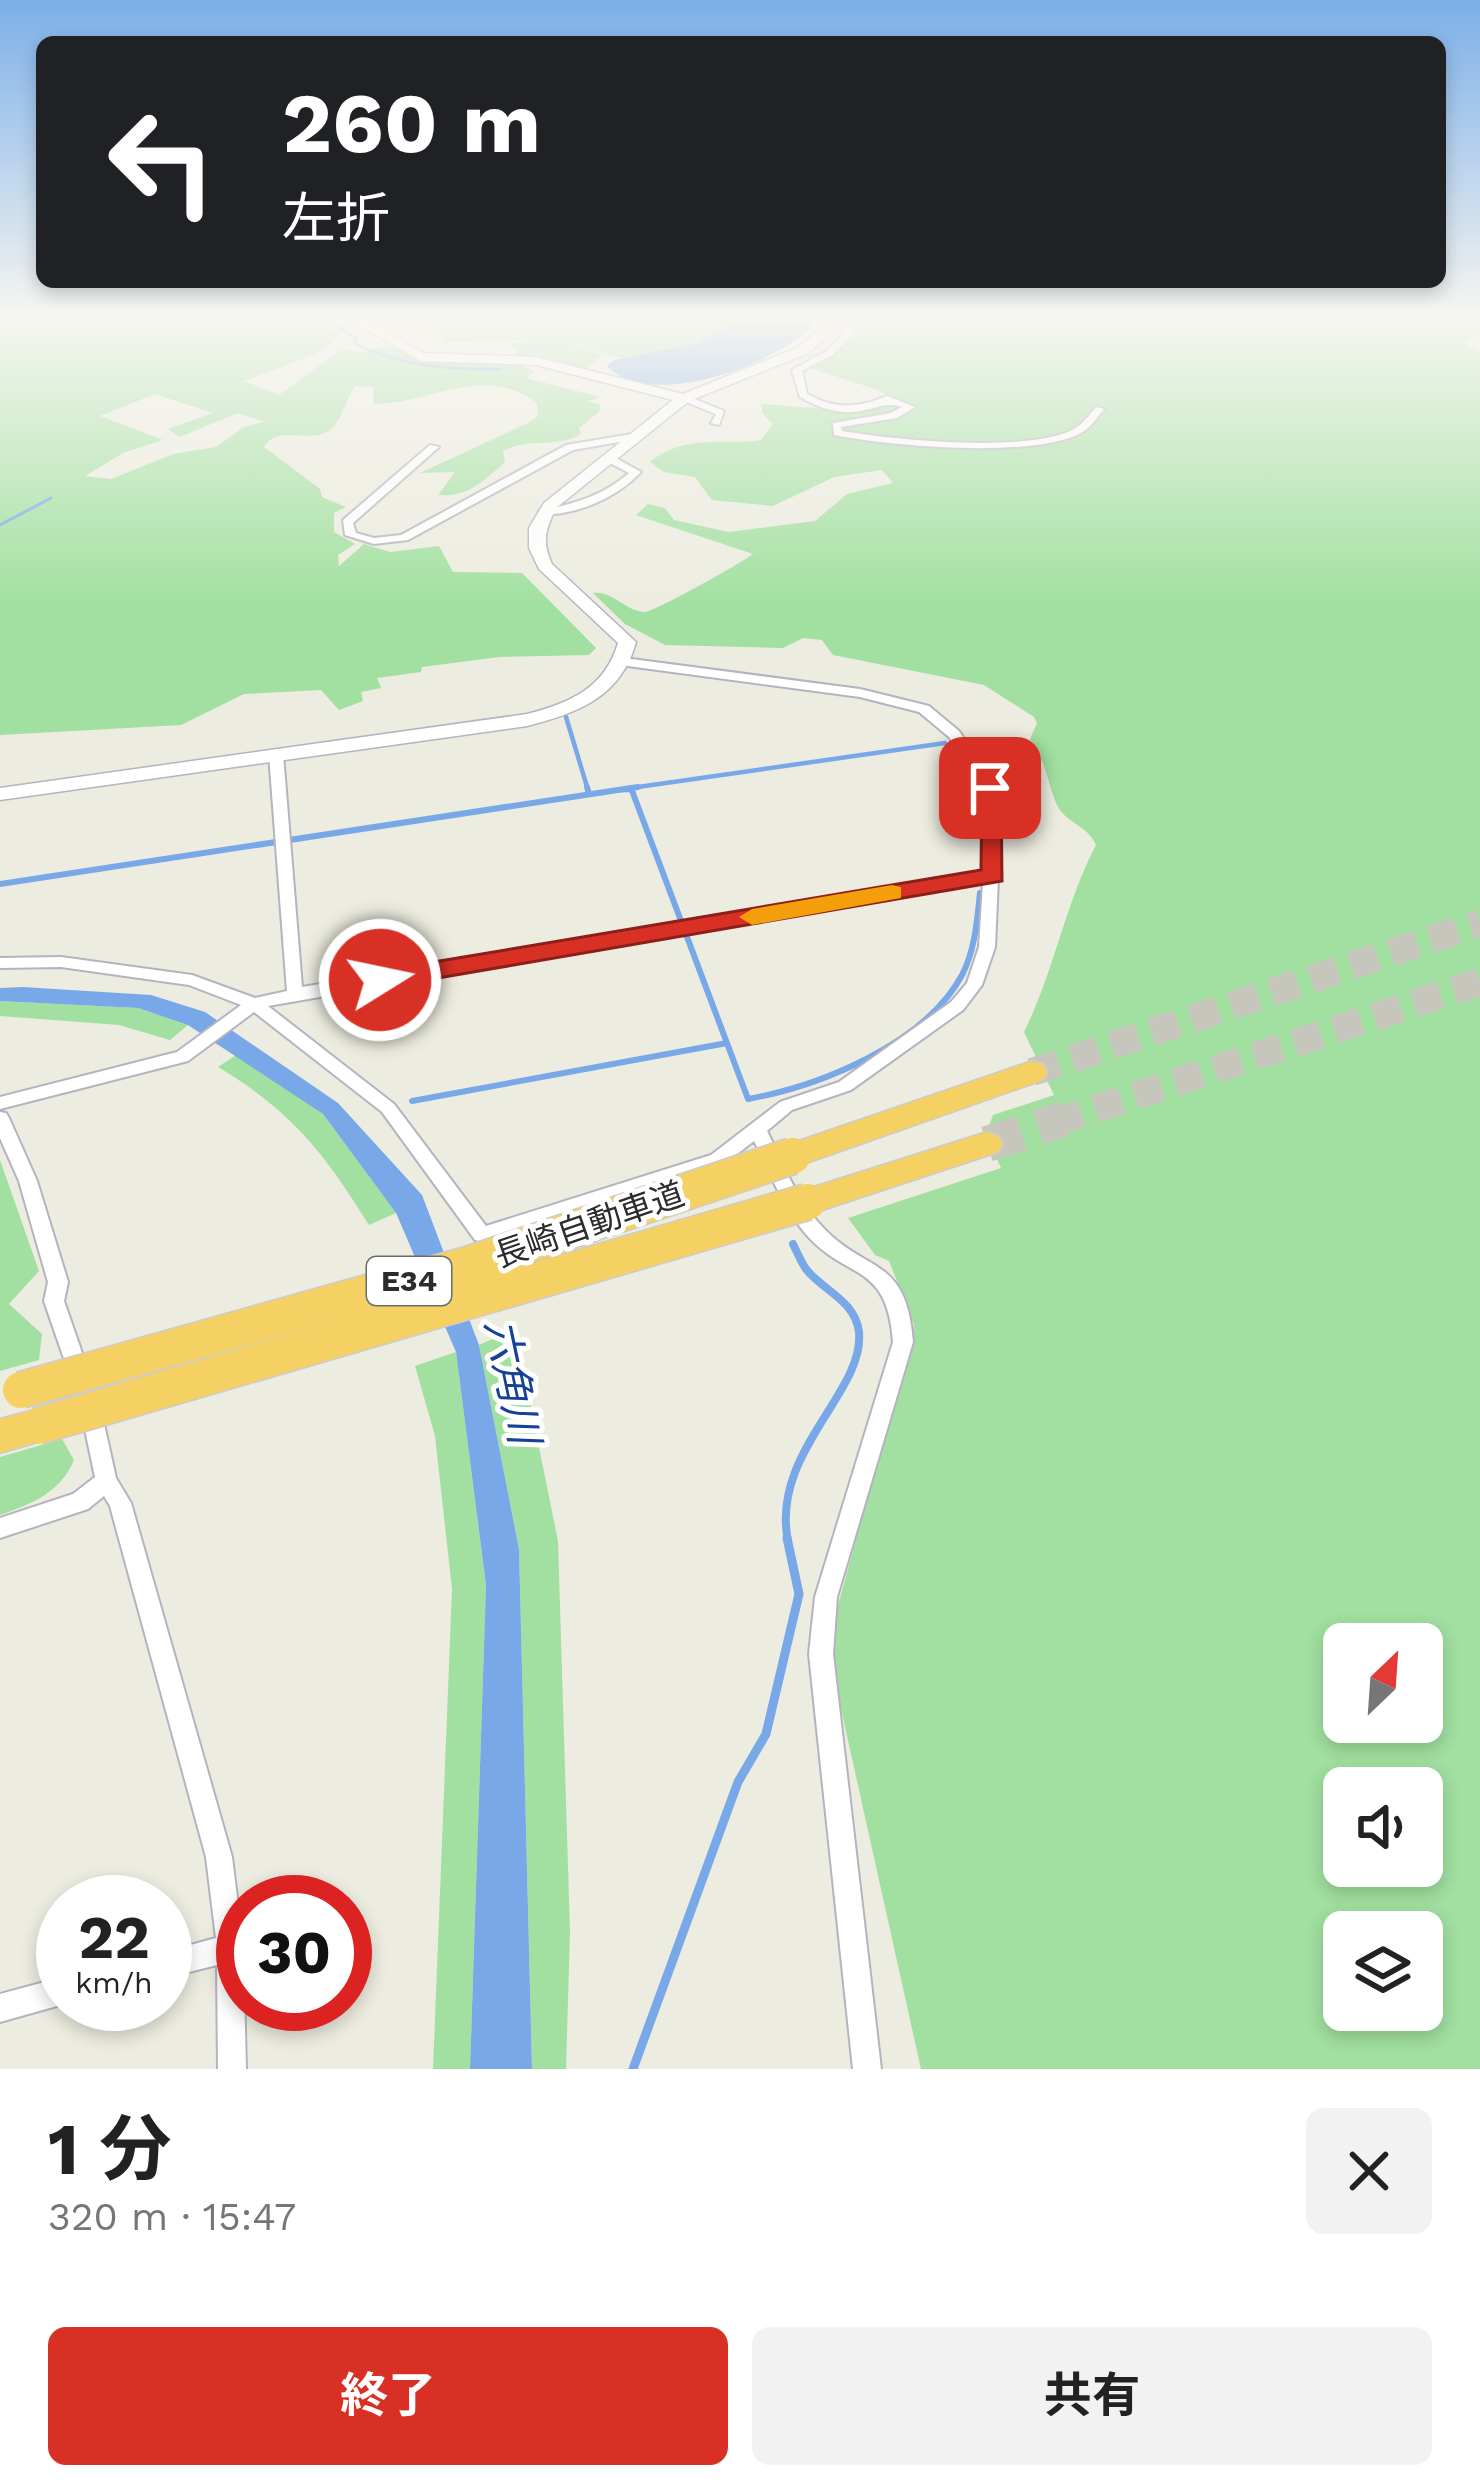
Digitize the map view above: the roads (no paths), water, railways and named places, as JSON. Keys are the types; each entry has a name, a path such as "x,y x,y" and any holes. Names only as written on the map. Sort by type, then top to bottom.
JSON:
{"highway":[{"name":"長崎自動車道","path":"11,1393 467,1265 1033,1072"},
{"name":"長崎自動車道","path":"0,1436 807,1202 987,1144"}],"street":[{"path":"0,794 553,714 600,692 624,662 627,642 616,627 543,568 535,548 536,523 663,416"},
{"path":"716,423 719,416"},
{"path":"895,416 836,425 837,433 1028,442 1073,433 1092,416"},
{"path":"434,447 347,522 351,535 374,541 404,538 570,447 638,436"},
{"path":"543,513 572,509 617,490 635,472 610,459"},
{"path":"0,962 61,962 192,980 254,1004 388,1108 482,1235 717,1160 786,1106 845,1086 957,1006 974,985 987,947 993,876 990,788 954,734 924,710 875,695 624,662"},
{"path":"275,754 295,994"},
{"path":"0,1103 182,1057 254,1004 295,994 993,876"},
{"path":"0,1118 23,1167 58,1282 54,1301 97,1430 106,1481 120,1503 221,1875"},
{"path":"757,1130 807,1222 821,1238 891,1285 903,1318 903,1342 826,1597 821,1654 867,2069"},
{"path":"0,1528 80,1502 106,1481"},
{"path":"0,2008 36,1998"},
{"path":"231,2031 232,2069"}],"water":[{"path":"0,988 151,995 205,1012 338,1103 422,1195 479,1345 519,1549 532,2069 470,2069 486,1585 456,1352 396,1213 323,1114 188,1025 138,1008 0,1001"}],"waterway":[{"path":"0,525 51,498"},
{"path":"566,717 588,790"},
{"path":"631,788 945,743"},
{"path":"587,787 589,794"},
{"path":"631,788 638,787"},
{"path":"0,884 631,788"},
{"path":"618,790 632,790"},
{"path":"632,790 727,1043"},
{"path":"727,1043 748,1099 838,1072 897,1041 945,1000 962,975 975,935 980,893"},
{"path":"412,1101 727,1043"},
{"path":"788,1541 786,1509 792,1480 848,1378 859,1332 851,1312 806,1269 793,1244"},
{"path":"633,2069 738,1782 766,1734 799,1594 787,1538"}],"tunnel":[{"path":"1032,1072 1480,923"},
{"path":"1055,1122 1480,982"},
{"path":"987,1144 1064,1119"}],"water label":[{"name":"六角川","path":"513,1381"}]}
